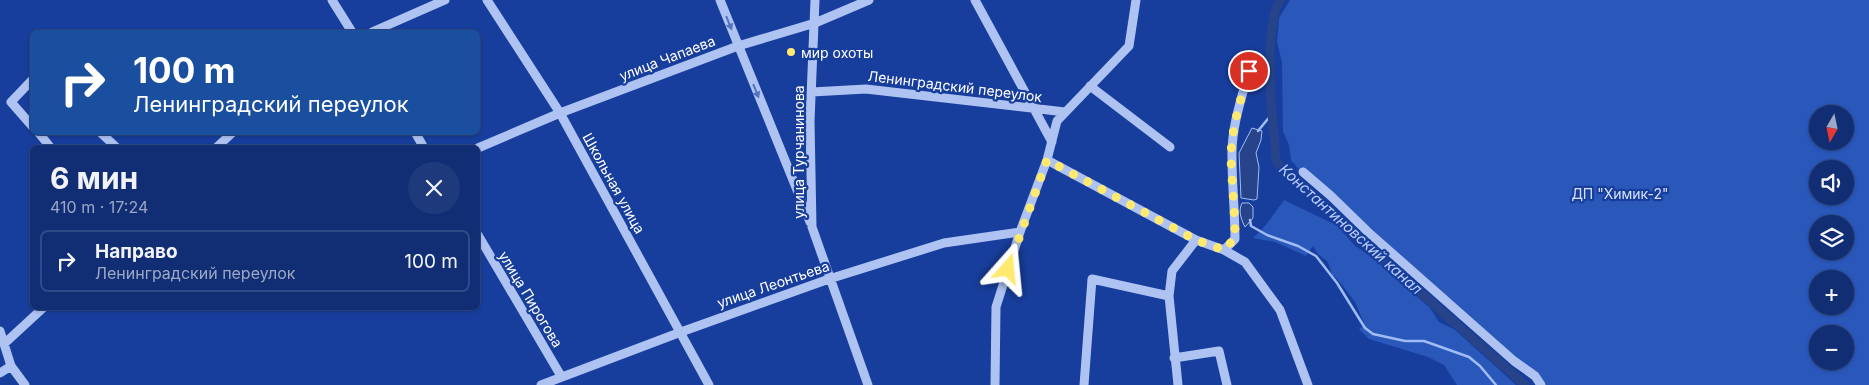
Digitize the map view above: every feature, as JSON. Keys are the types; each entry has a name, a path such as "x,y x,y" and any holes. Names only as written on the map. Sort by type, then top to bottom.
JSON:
{"street":[{"path":"332,0 351,30"},
{"path":"377,30 445,0"},
{"name":"Школьная улица","path":"487,0 560,113 709,385"},
{"path":"720,0 812,227"},
{"name":"улица Турчанинова","path":"815,0 810,122 812,227 868,385"},
{"name":"улица Чапаева","path":"480,147 560,113 738,46 815,23 869,0"},
{"path":"975,0 1052,142"},
{"path":"995,385 996,306 1020,232 1047,160 1057,121 1129,46 1136,0"},
{"path":"1224,250 1235,238 1231,156 1238,111 1249,71"},
{"path":"30,82 11,102 30,124"},
{"path":"1090,86 1170,147"},
{"name":"Ленинградский переулок","path":"812,92 866,89 1065,112"},
{"path":"40,135 49,145"},
{"path":"103,135 114,145"},
{"path":"219,145 230,135"},
{"path":"1047,160 1196,240 1224,250 1245,262 1280,310 1308,385"},
{"path":"1303,172 1514,362 1534,376 1541,385"},
{"name":"улица Леонтьева","path":"541,385 552,383 561,376 829,278 944,243 1020,232"},
{"name":"улица Пирогова","path":"480,239 561,376"},
{"path":"1178,385 1169,296 1172,271 1196,240"},
{"path":"1084,385 1092,279 1169,296"},
{"path":"5,343 41,310"},
{"path":"0,331 12,366 25,385"},
{"path":"1174,358 1218,351 1227,385"},
{"path":"0,373 12,366"}],"green space":[{"name":"ДП \"Химик-2\"","path":"1290,0 1869,0 1869,385 1539,385 1301,172 1291,160 1289,145 1283,131 1282,63 1277,42 1279,18"},
{"path":"1284,200 1338,226 1354,245 1374,259 1430,308 1439,322 1455,330 1516,385 1457,385 1444,365 1428,357 1369,339 1359,329 1365,325 1355,302 1332,274 1328,262 1318,254 1313,246 1306,256 1275,242 1253,238 1266,225"}],"shaded area":[{"path":"1252,128 1262,131 1256,153 1259,167 1257,199 1254,200 1241,198 1239,153"},
{"path":"1242,203 1249,203 1253,207 1253,218 1245,227 1240,215"}],"waterway":[{"name":"Константиновский канал","path":"1280,0 1275,12 1270,48 1275,153 1279,165 1304,190 1525,385"},
{"path":"1258,131 1271,115"},
{"path":"1250,220 1251,226 1267,235 1298,246 1316,256 1337,283 1365,328 1373,334 1405,341 1424,341 1469,357 1480,366 1496,385"}],"place":[{"name":"мир охоты","path":"791,52"}],"route":[{"path":"1008,269 1047,160 1196,240 1224,250 1235,238 1231,156 1238,111 1249,71"}]}
